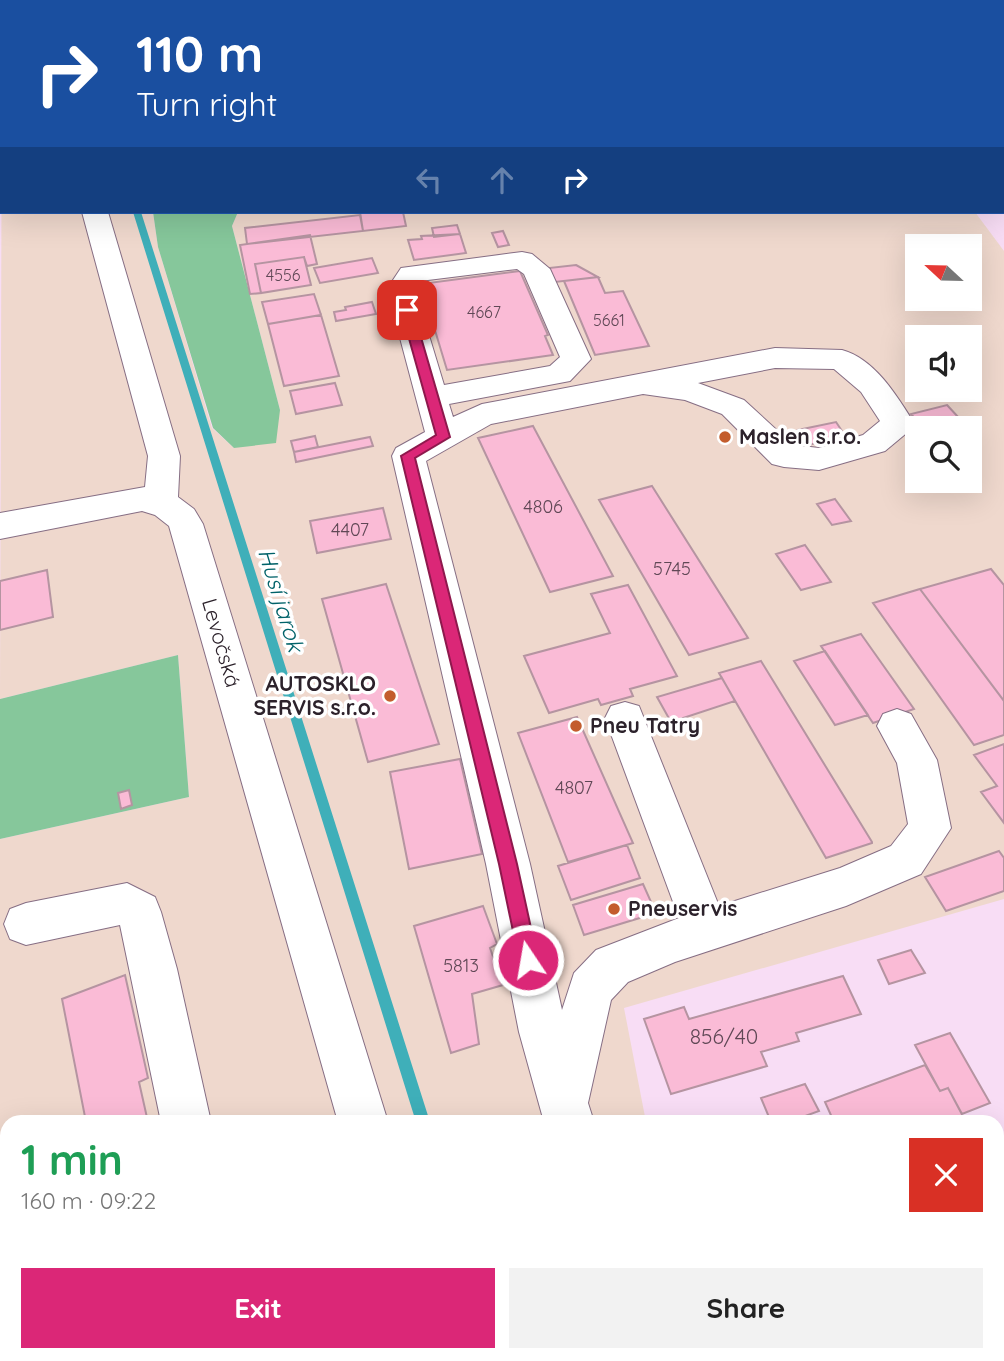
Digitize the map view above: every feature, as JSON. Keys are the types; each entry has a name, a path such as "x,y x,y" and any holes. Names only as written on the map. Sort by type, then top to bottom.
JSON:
{"street":[{"path":"0,526 118,502 142,499 162,502 164,456 96,214"},
{"path":"432,397 559,374 576,359 536,269 522,260 411,274 401,289 443,437"},
{"path":"567,1113 543,1032 508,864 408,456 482,415 775,358 842,360 872,385 898,423 874,443 819,459 784,456 733,407 690,391 644,384"},
{"name":"Levočská","path":"162,502 178,511 186,524 361,1115"},
{"path":"625,718 674,851 708,931"},
{"path":"567,1113 581,1022 590,989 612,966 846,886 906,860 930,828 917,760 897,726"},
{"path":"26,924 127,903 139,912 154,969 185,1115"}],"shaded area":[{"path":"1,214 153,214 158,247 212,428 234,448 280,410 232,226 237,214 976,214 1004,251 1004,899 624,1008 645,1115 0,1115 0,839 189,797 178,655 0,699"}],"green space":[{"path":"153,214 237,214 232,226 280,410 276,443 234,448 213,428 158,247"},
{"path":"178,655 189,797 0,839 0,699"}],"building":[{"path":"360,214 403,214 406,226 363,231"},
{"path":"360,215 363,231 247,244 245,228"},
{"path":"457,225 460,234 434,237 432,228"},
{"path":"503,231 509,245 498,247 492,233"},
{"path":"460,234 466,253 414,260 408,240 422,239 421,236"},
{"path":"310,235 317,264 307,266 304,257 255,264 261,293 250,294 240,245"},
{"path":"304,257 311,285 261,293 255,264"},
{"path":"372,258 378,273 320,283 314,268"},
{"path":"576,265 598,277 555,282 549,268"},
{"path":"520,271 548,335 545,336 553,355 447,370 421,284"},
{"path":"598,277 605,293 623,291 649,346 595,355 564,281"},
{"path":"314,294 321,315 268,324 262,302"},
{"path":"372,302 376,314 336,321 334,312"},
{"path":"321,315 339,376 284,386 268,324"},
{"path":"335,383 342,405 296,414 290,391"},
{"path":"947,405 957,416 913,416 911,414"},
{"path":"836,422 846,437 808,445 798,430"},
{"path":"533,426 613,576 550,592 478,438"},
{"path":"315,436 318,447 294,452 291,441"},
{"path":"370,437 373,446 296,462 294,452"},
{"path":"652,486 748,638 689,655 599,500"},
{"path":"835,499 851,521 832,525 817,504"},
{"path":"383,508 391,539 317,553 310,521"},
{"path":"805,545 831,582 801,590 776,554"},
{"path":"991,569 1004,585 1004,701 920,589"},
{"path":"47,570 53,617 0,630 0,581"},
{"path":"386,584 439,744 368,762 322,599"},
{"path":"628,585 677,676 630,689 633,696 601,705 598,699 549,713 524,656 610,633 591,594"},
{"path":"920,589 1004,701 1004,735 974,745 873,603"},
{"path":"861,634 914,709 873,723 821,646"},
{"path":"825,651 868,715 835,725 794,661"},
{"path":"761,661 872,843 826,858 719,673"},
{"path":"722,678 735,701 671,722 657,697"},
{"path":"577,717 633,843 568,862 518,733"},
{"path":"1004,744 1004,823 981,792 997,786 974,755"},
{"path":"460,759 482,854 409,869 390,772"},
{"path":"129,790 132,805 121,809 118,793"},
{"path":"627,845 640,878 571,900 558,866"},
{"path":"999,851 1004,858 1004,891 946,911 925,877"},
{"name":"Pneuservis","path":"643,884 656,913 584,935 573,905"},
{"path":"483,906 497,944 490,948 503,985 472,994 479,1044 451,1053 414,926"},
{"path":"911,950 925,973 889,984 878,960"},
{"path":"125,975 148,1078 139,1082 146,1115 85,1115 62,999"},
{"path":"843,976 861,1014 796,1033 799,1041 761,1052 767,1066 671,1094 644,1019 684,1007 689,1019"},
{"path":"950,1033 990,1103 962,1114 948,1088 940,1091 915,1045"},
{"path":"925,1065 940,1091 948,1088 962,1115 831,1115 825,1102"},
{"path":"805,1084 819,1111 808,1115 768,1115 761,1098"}],"waterway":[{"name":"Husí jarok","path":"138,214 421,1115"}],"place":[{"name":"Maslen s.r.o.","path":"725,437"},
{"name":"AUTOSKLO SERVIS s.r.o.","path":"390,696"},
{"name":"Pneu Tatry","path":"576,726"},
{"name":"Pneuservis","path":"614,909"}],"route":[{"path":"407,310 443,437 408,456 508,864 528,960"}]}
